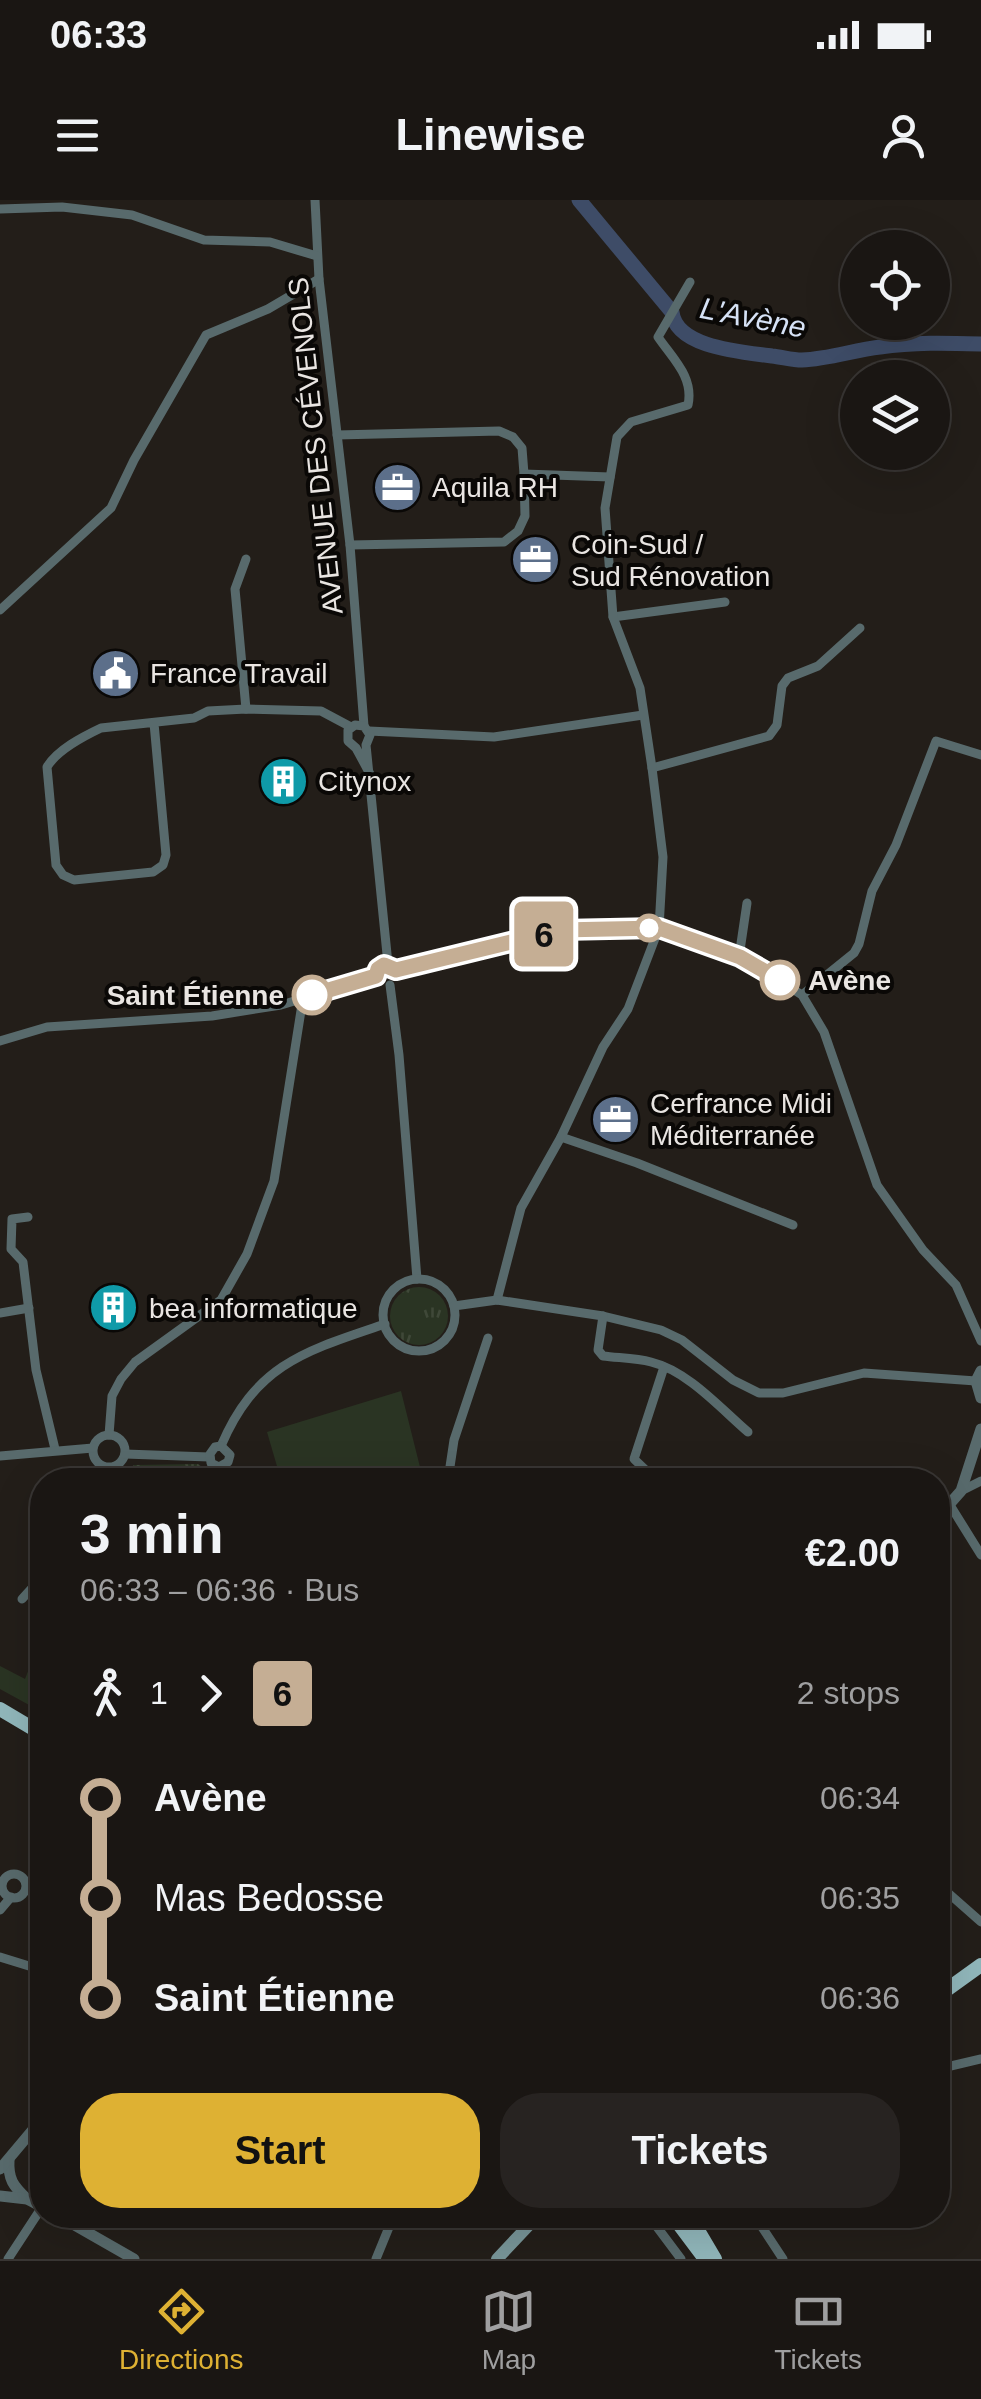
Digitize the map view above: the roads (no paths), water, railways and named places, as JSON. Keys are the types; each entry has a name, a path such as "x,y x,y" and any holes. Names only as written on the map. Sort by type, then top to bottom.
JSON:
{"main road":[{"path":"0,1706 30,1720"},
{"path":"0,1706 30,1726"},
{"path":"950,1987 981,1965"},
{"path":"497,2259 525,2228"},
{"path":"682,2228 706,2258"},
{"path":"695,2228 706,2258"}],"street":[{"name":"AVENUE DES CÉVENOLS","path":"315,200 319,279 364,690 357,729 361,746"},
{"path":"0,209 62,207 132,215 204,240 270,242 317,256"},
{"path":"0,610 111,508 206,335 268,309 319,279"},
{"path":"497,1300 522,1208 603,1047 628,1009 659,928 663,857 652,768 640,688 613,617 605,508 617,437 631,422 688,405 690,392 683,370 658,337 690,282"},
{"path":"338,435 499,430 514,437 522,448 525,516 518,531 504,542 350,545"},
{"path":"524,474 610,477"},
{"path":"246,558 235,589 246,709"},
{"path":"613,617 726,602"},
{"path":"652,768 769,736 777,726 782,686 788,678 818,666 860,628"},
{"path":"154,723 166,855 163,866 154,872 74,880 63,875 56,865 46,767 51,759 100,728 246,709 321,711 357,729 494,737 643,715"},
{"path":"357,729 348,741 361,746 370,774 396,981 382,984 376,976"},
{"path":"802,995 860,944 872,891 896,844 936,741 981,755"},
{"path":"740,957 747,902"},
{"path":"376,976 378,969 560,930 659,928 740,957 802,995 836,1062 877,1185 922,1250 956,1285 981,1341"},
{"path":"0,1041 47,1027 212,1016 303,998 376,976"},
{"path":"390,985 400,1055 417,1280"},
{"path":"109,1435 112,1396 121,1379 135,1362 221,1300 246,1254 274,1180 303,998"},
{"path":"560,1137 637,1162 793,1226"},
{"path":"28,1217 12,1219 11,1249 23,1262 36,1370 54,1449"},
{"path":"417,1280 440,1286 454,1306 447,1338 428,1350 406,1348 396,1342 385,1324 388,1298 400,1285 417,1280"},
{"path":"454,1306 497,1300 602,1316 661,1330 682,1340 733,1380 759,1393 784,1393 864,1373 978,1376 981,1398"},
{"path":"0,1312 29,1308"},
{"path":"602,1316 598,1350 602,1356 650,1361 664,1367 694,1386 748,1432"},
{"path":"209,1457 212,1449 221,1446 244,1402 276,1370 385,1324"},
{"path":"450,1468 454,1440 488,1338"},
{"path":"644,1468 634,1459 664,1367"},
{"path":"981,1429 961,1491 950,1505 981,1555"},
{"path":"109,1435 123,1443 124,1454 116,1465 108,1467 94,1458 94,1448 99,1438 109,1435"},
{"path":"209,1457 220,1467 228,1462 230,1456 221,1446"},
{"path":"0,1456 94,1448"},
{"path":"124,1454 209,1457"},
{"path":"961,1491 981,1481"},
{"path":"22,1600 30,1591"},
{"path":"0,1910 11,1897 24,1892 26,1882 18,1874 12,1874 2,1884 11,1897"},
{"path":"950,1895 981,1922"},
{"path":"0,1957 30,1966"},
{"path":"950,2066 981,2059"},
{"path":"30,2133 10,2157 4,2182 30,2197"},
{"path":"8,2259 30,2217"},
{"path":"80,2228 134,2259"},
{"path":"376,2259 389,2228"},
{"path":"658,2228 681,2259"},
{"path":"763,2228 783,2259"}],"waterway":[{"name":"L'Avène","path":"579,200 672,312 676,324 698,341 729,350 802,360 893,345 981,344"}],"place":[{"name":"Aquila RH","path":"397,487"},
{"name":"Coin-Sud / Sud Rénovation","path":"536,560"},
{"name":"France Travail","path":"115,673"},
{"name":"Citynox","path":"283,781"},
{"name":"Avène","path":"780,980"},
{"name":"Saint Étienne","path":"312,995"},
{"name":"Cerfrance Midi Méditerranée","path":"615,1119"},
{"name":"bea informatique","path":"114,1308"}]}
